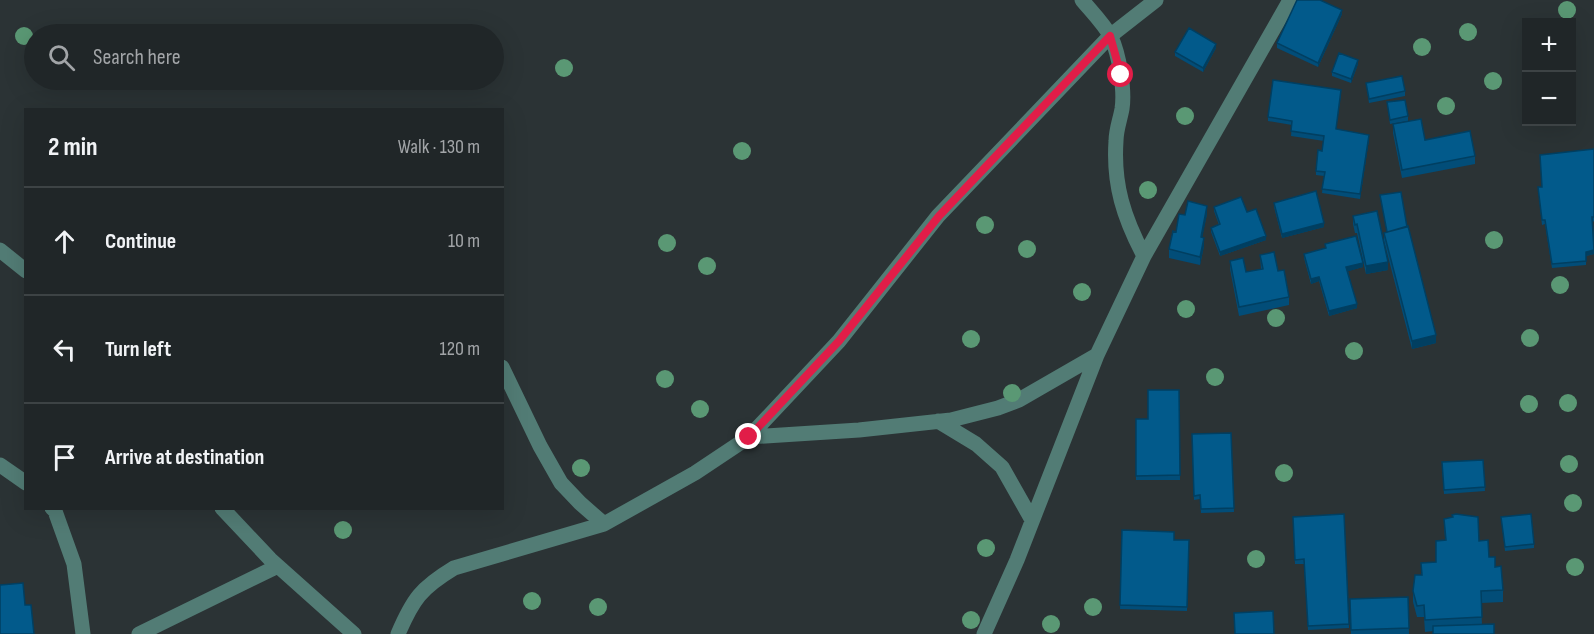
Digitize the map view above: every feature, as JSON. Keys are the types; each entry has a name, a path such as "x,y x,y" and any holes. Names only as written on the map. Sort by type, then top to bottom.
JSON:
{"street":[{"path":"1082,0 1110,36 1121,75 1123,107 1116,140 1116,170 1128,225 1144,256"},
{"path":"398,634 410,605 432,581 454,568 603,524 695,473 749,437 839,341 939,216 1110,36 1156,0"},
{"path":"984,634 1032,520 1096,355 1144,256 1290,0"},
{"path":"0,250 24,269"},
{"path":"749,437 859,430 938,421 989,410 1019,400 1096,355"},
{"path":"504,371 540,446 561,483 603,524"},
{"path":"938,421 976,444 1002,467 1032,520"},
{"path":"0,465 24,482"},
{"path":"54,510 74,564 83,634"},
{"path":"224,510 278,566 354,634"},
{"path":"139,634 278,566"}],"building":[{"path":"1297,0 1320,0 1342,10 1318,63 1277,43"},
{"path":"1189,28 1216,44 1203,68 1175,52"},
{"path":"1339,53 1358,60 1351,79 1332,72"},
{"path":"1402,76 1405,91 1369,99 1366,83"},
{"path":"1273,80 1341,90 1336,129 1369,135 1360,194 1322,189 1325,172 1316,171 1318,150 1322,151 1324,136 1291,131 1292,121 1268,117"},
{"path":"1405,100 1408,116 1390,120 1387,102"},
{"path":"1421,119 1425,140 1470,131 1475,156 1402,170 1393,124"},
{"path":"1594,149 1594,217 1592,217 1594,250 1586,252 1586,261 1552,264 1545,220 1542,220 1538,187 1542,187 1540,155"},
{"path":"1316,191 1324,223 1282,234 1274,203"},
{"path":"1401,192 1407,227 1387,232 1380,195"},
{"path":"1241,197 1247,212 1256,209 1266,236 1220,252 1211,228 1220,224 1214,207"},
{"path":"1188,201 1207,206 1200,257 1169,249 1173,231 1176,232 1179,214 1185,215"},
{"path":"1377,211 1388,262 1366,266 1357,224 1355,225 1353,216"},
{"path":"1408,226 1436,335 1412,341 1384,233"},
{"path":"1356,236 1363,263 1346,267 1357,304 1329,311 1319,277 1311,279 1304,254 1326,248 1325,244"},
{"path":"1274,252 1278,271 1284,270 1289,297 1239,307 1230,261 1243,258 1246,272 1263,269 1260,255"},
{"path":"1148,390 1179,390 1180,475 1136,476 1136,419 1148,419"},
{"path":"1231,433 1234,508 1201,509 1200,495 1194,496 1192,434"},
{"path":"1483,460 1485,487 1444,490 1442,462"},
{"path":"1344,514 1349,624 1308,626 1304,559 1295,560 1293,517"},
{"path":"1456,514 1478,517 1479,541 1488,540 1489,557 1495,557 1495,567 1501,566 1503,590 1481,591 1482,617 1425,620 1424,605 1417,606 1413,591 1415,575 1422,575 1421,563 1436,562 1436,541 1446,540 1444,519"},
{"path":"1531,514 1534,544 1505,547 1501,517"},
{"path":"1122,530 1174,532 1174,540 1189,540 1187,607 1120,605"},
{"path":"23,583 25,605 31,605 34,634 0,634 0,585"},
{"path":"1408,597 1409,628 1351,630 1350,599"},
{"path":"1273,611 1274,634 1235,634 1234,613"},
{"path":"1494,624 1494,634 1433,634 1433,626"}],"route":[{"path":"749,437 839,341 939,216 1110,36 1121,75"}]}
